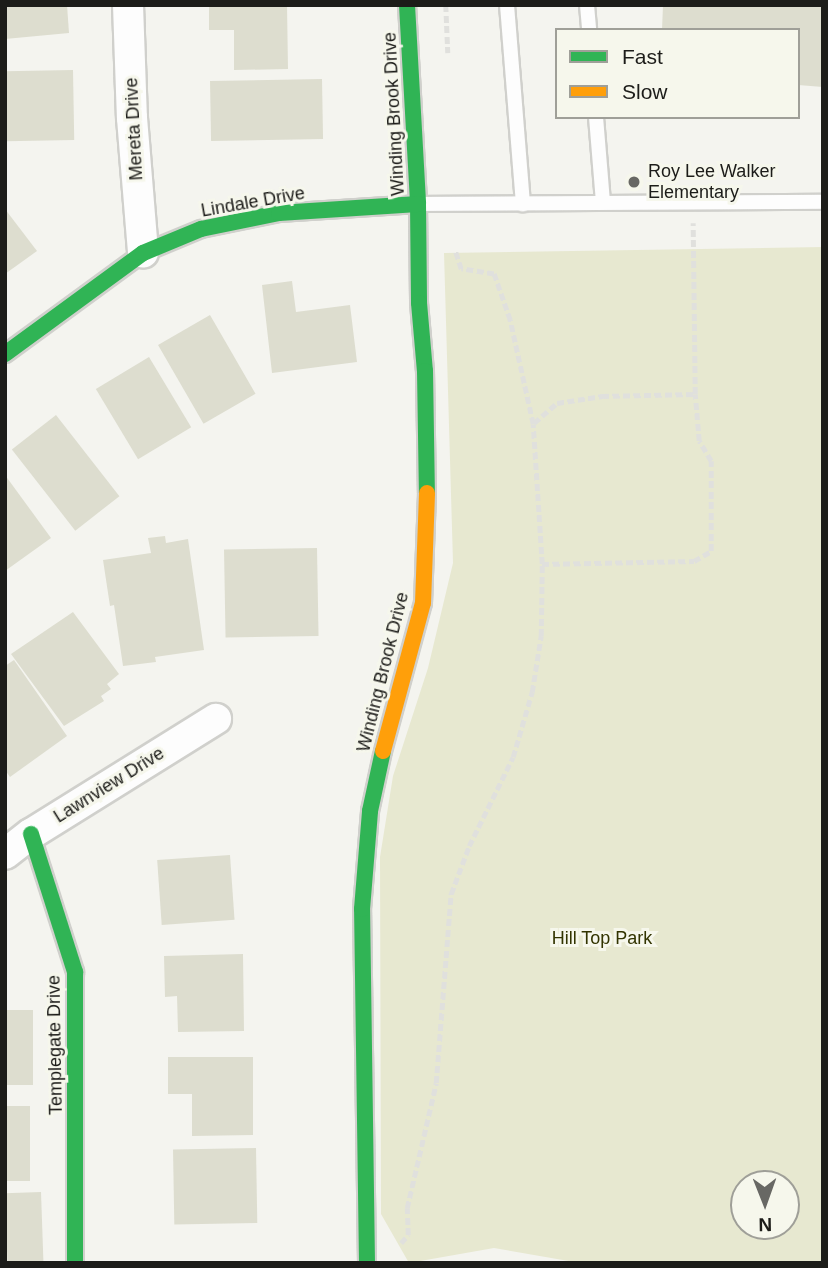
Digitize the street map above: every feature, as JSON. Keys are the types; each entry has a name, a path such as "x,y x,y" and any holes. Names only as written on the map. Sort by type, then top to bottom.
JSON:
{"street":[{"name":"Mereta Drive","path":"128,5 132,118 143,253"},
{"name":"Winding Brook Drive","path":"367,1256 362,909 370,811 395,698 423,603 426,479 418,204 407,5"},
{"name":"Lindale Drive","path":"5,354 143,253 201,229 279,214 418,204"},
{"name":"Lawnview Drive","path":"5,854 31,834 216,719"},
{"name":"Templegate Drive","path":"31,834 75,972 75,1263"}],"lane":[{"path":"507,5 523,204"},
{"path":"587,5 589,28"},
{"path":"596,119 603,202"},
{"path":"418,204 823,202"}],"path":[{"path":"542,564 694,561 711,551 711,461 699,441 695,394 693,202"},
{"path":"367,1256 399,1245 408,1235 407,1208 436,1083 451,894 469,846 513,757 532,692 541,636 542,564 533,424 510,320 494,274 461,269 450,237 418,237"},
{"path":"533,424 557,403 601,396 695,394"}],"green space":[{"name":"Hill Top Park","path":"823,247 823,1263 580,1263 494,1248 409,1263 381,1214 380,857 393,776 428,668 453,563 444,253"}],"building":[{"path":"5,5 67,5 69,33 5,39"},
{"path":"209,5 287,5 288,69 234,70 234,30 209,30"},
{"path":"663,5 823,5 823,87 800,85 800,28 662,28"},
{"path":"73,70 74,140 6,141 5,71"},
{"path":"322,79 323,139 211,141 210,81"},
{"path":"5,209 37,251 5,274"},
{"path":"292,281 296,312 350,305 357,362 272,373 262,285"},
{"path":"210,315 255,394 204,424 158,345"},
{"path":"149,357 191,427 138,459 96,389"},
{"path":"56,415 119,496 75,531 12,449"},
{"path":"5,475 51,538 5,571"},
{"path":"165,536 166,543 188,539 204,650 155,657 156,662 123,666 114,605 110,606 103,560 151,553 148,538"},
{"path":"317,548 319,636 226,638 224,550"},
{"path":"73,612 119,674 107,684 111,689 101,696 104,701 64,726 11,654"},
{"path":"14,660 67,736 10,777 5,770 5,666"},
{"path":"230,855 235,920 162,925 157,860"},
{"path":"243,954 244,1031 178,1032 177,996 165,997 164,956"},
{"path":"5,1010 33,1010 33,1085 5,1085"},
{"path":"168,1057 253,1057 253,1135 192,1136 192,1094 168,1094"},
{"path":"5,1106 30,1106 30,1181 5,1181"},
{"path":"256,1148 257,1223 174,1224 173,1149"},
{"path":"41,1192 43,1263 7,1263 5,1193"}],"traffic: fast":[{"path":"407,5 418,204 419,303 425,371 427,493"},
{"path":"5,354 143,253 201,229 279,213 418,204"},
{"path":"367,1263 362,909 370,811 383,751"},
{"path":"31,834 75,972 75,1263"}],"traffic: slow":[{"path":"383,751 423,603 427,493"}],"place":[{"name":"Roy Lee Walker Elementary","path":"634,182"}]}
